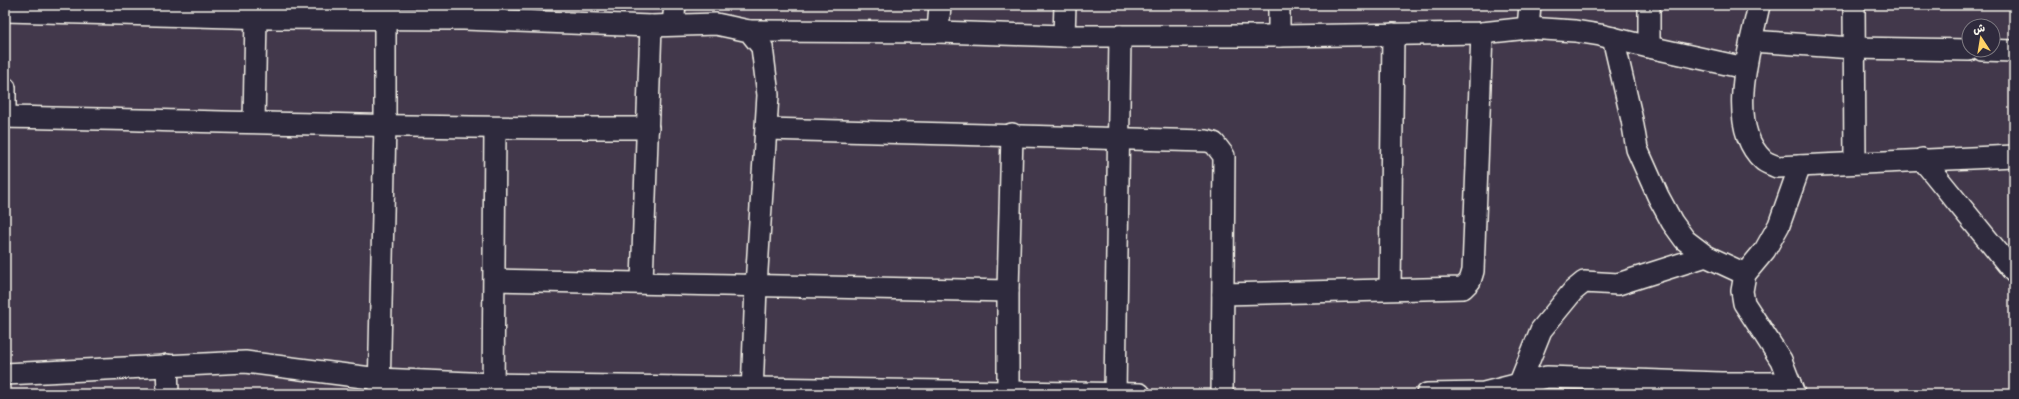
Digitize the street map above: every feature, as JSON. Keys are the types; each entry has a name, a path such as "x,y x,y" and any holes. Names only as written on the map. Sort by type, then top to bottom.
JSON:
{"street":[{"path":"938,32 940,5"},
{"path":"1064,36 1065,5"},
{"path":"1279,5 1279,36"},
{"path":"1528,28 1530,5"},
{"path":"1649,5 1649,47"},
{"path":"1759,5 1745,68 1743,119 1749,140 1764,161 1777,167 1855,162 2014,156"},
{"path":"1854,5 1853,48 1855,162"},
{"path":"5,11 94,9 256,17 349,12 385,19 464,12 651,26 674,15 749,31 938,32 1064,36 1279,36 1482,33 1528,28 1575,31 1613,38 1745,68"},
{"path":"254,122 256,17"},
{"path":"379,387 385,124 385,19"},
{"path":"642,282 651,26"},
{"path":"749,31 762,47 768,95 756,286 752,391"},
{"path":"1223,294 1390,288 1463,288 1470,281 1473,271 1482,33"},
{"path":"1390,288 1393,34"},
{"path":"1116,394 1120,36"},
{"path":"1613,38 1632,120 1637,149 1642,164 1676,228 1684,240 1706,256 1745,274"},
{"path":"1751,41 1853,48 1961,50"},
{"path":"2001,51 2014,51"},
{"path":"5,88 5,108"},
{"path":"5,117 385,124 495,129 648,128"},
{"path":"767,128 1118,137 1207,141 1214,143 1224,156 1222,394"},
{"path":"493,389 495,129"},
{"path":"1008,393 1008,291 1012,134"},
{"path":"1922,159 2007,255 2014,272"},
{"path":"1427,394 1484,394 1547,377 1721,383 1792,388 1781,360 1744,303 1742,291 1745,274 1765,250 1779,225 1800,166"},
{"path":"1519,385 1541,330 1572,291 1584,282 1618,284 1706,256"},
{"path":"495,280 1008,291"},
{"path":"5,374 245,362 379,387 1140,394"},
{"path":"167,365 168,394"}]}
